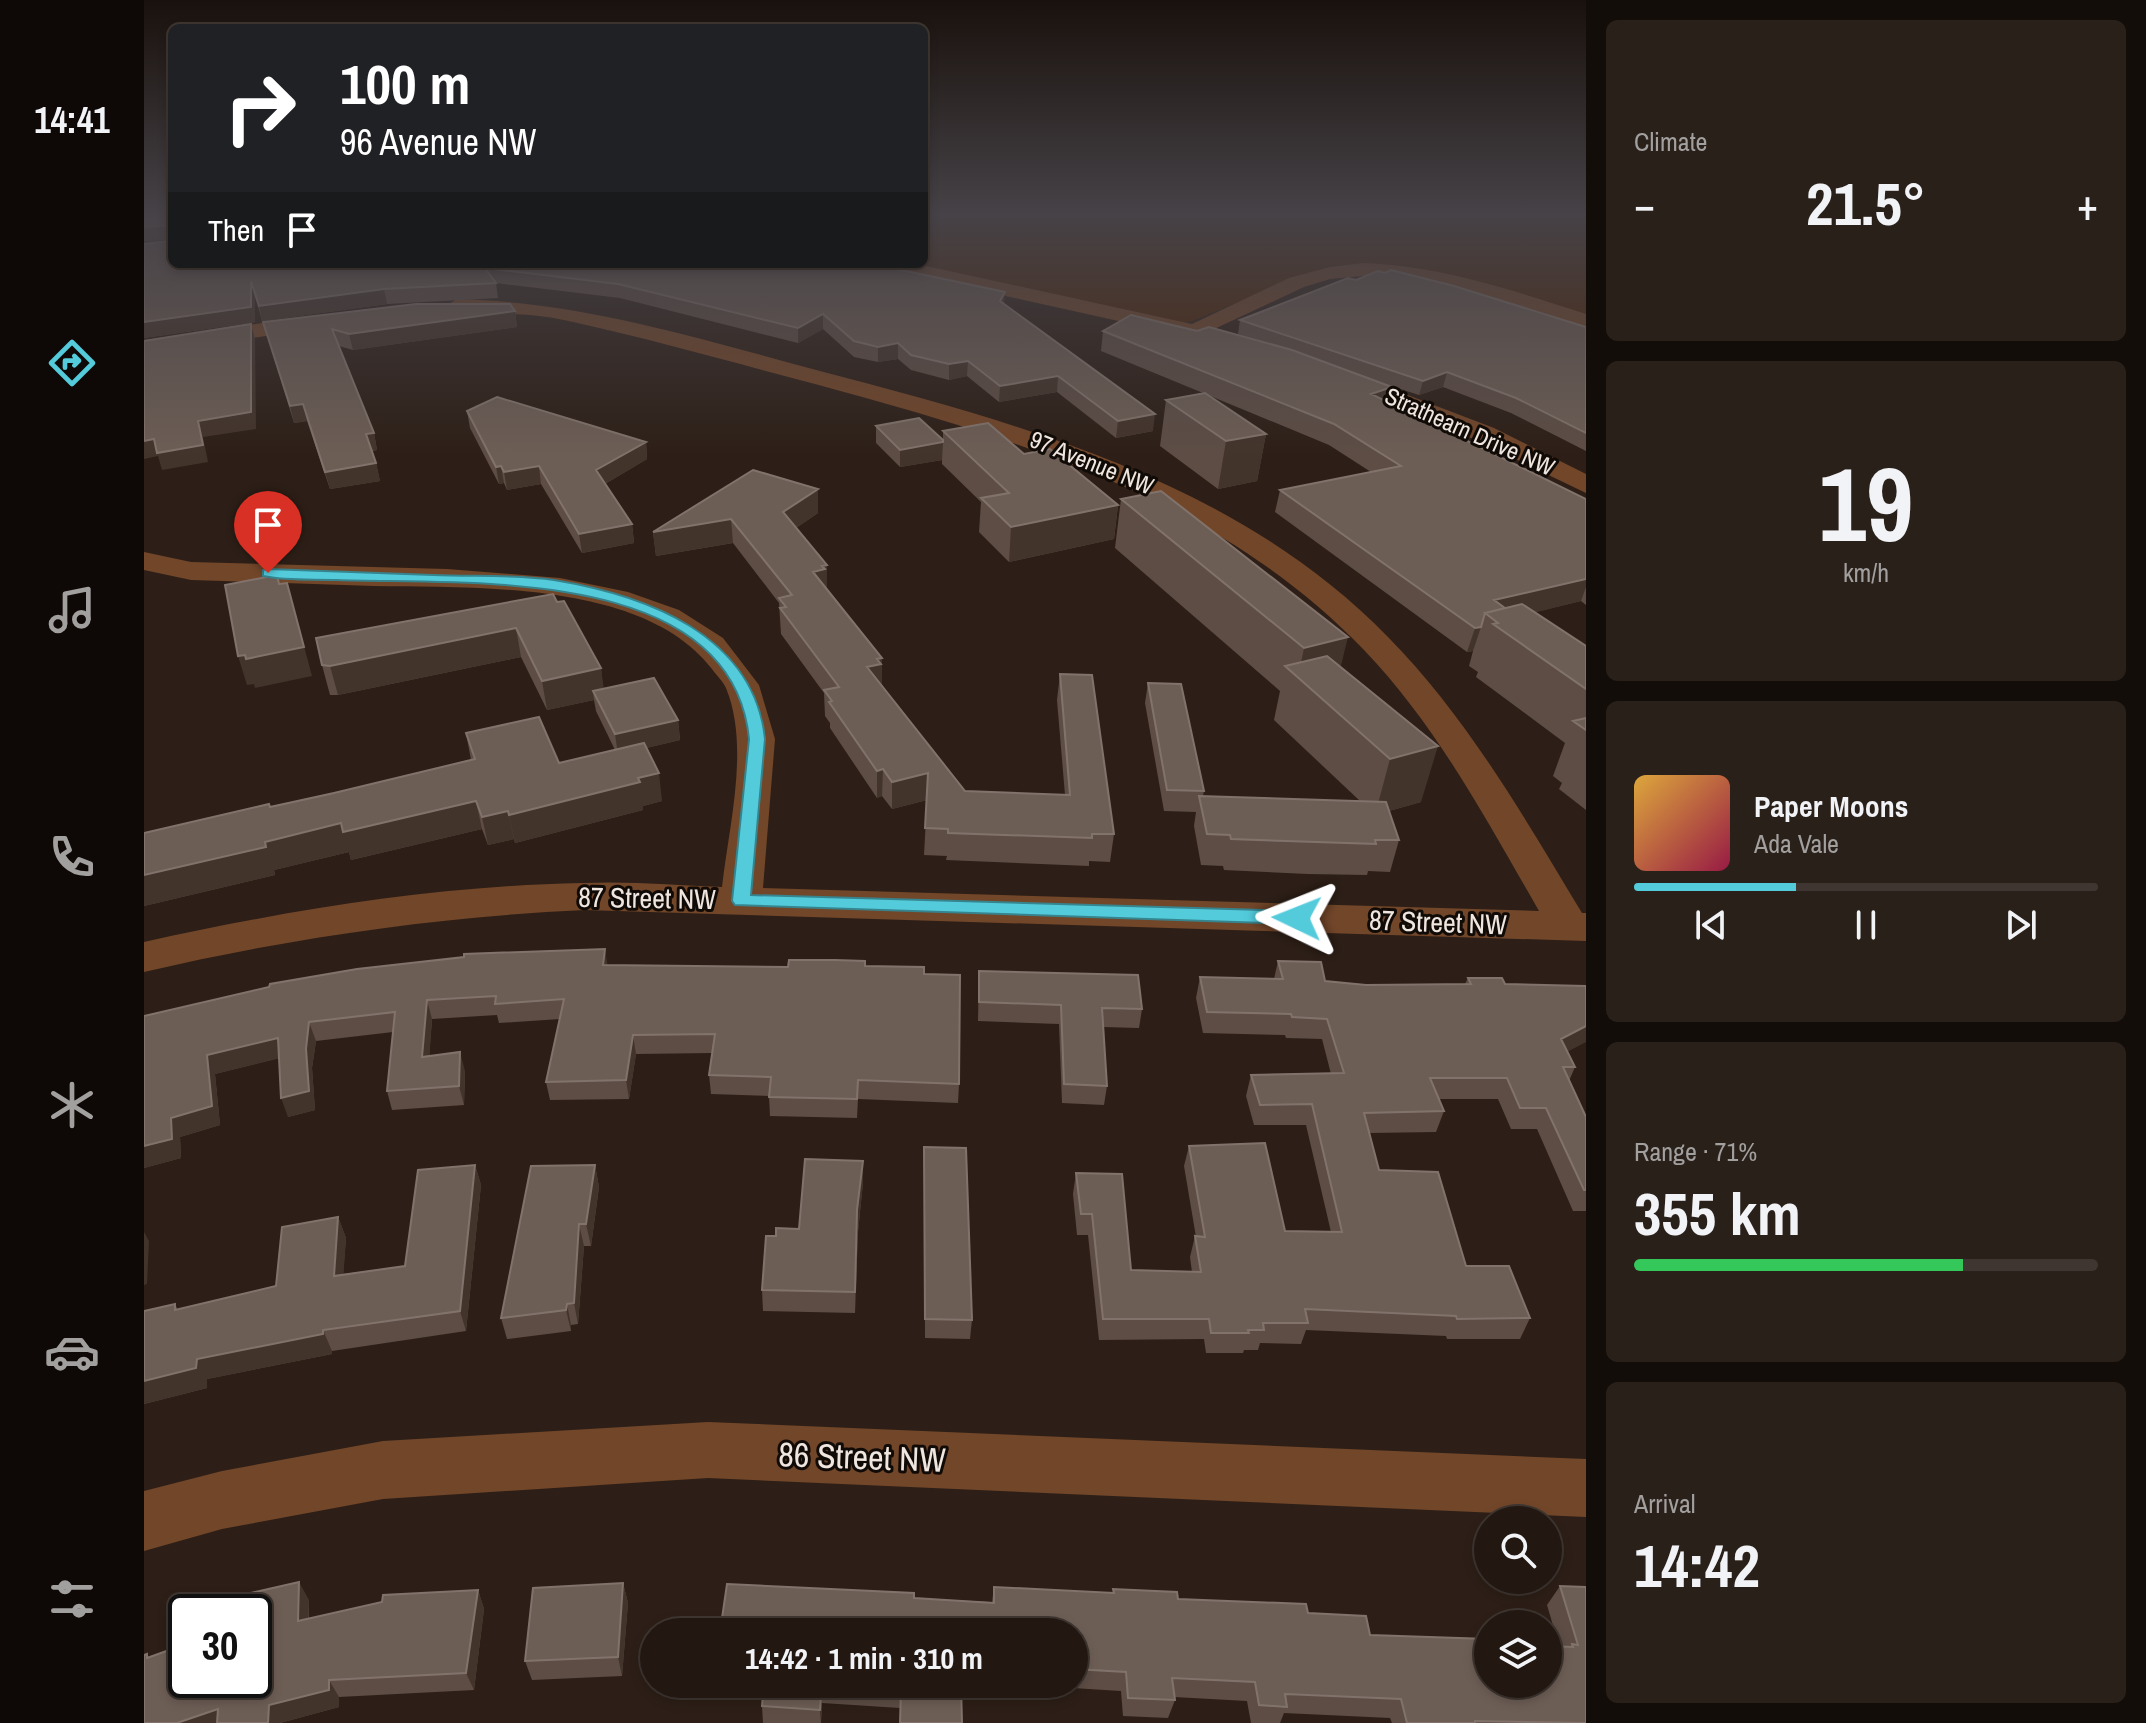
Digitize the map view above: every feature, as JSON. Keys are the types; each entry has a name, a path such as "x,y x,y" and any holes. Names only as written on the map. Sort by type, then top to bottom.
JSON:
{"street":[{"path":"1032,295 1228,341"},
{"path":"1195,331 1273,295"},
{"path":"1499,295 1586,321"},
{"name":"97 Avenue NW","path":"430,308 502,306 568,314 926,406 1070,451 1202,511 1238,532 1304,579 1373,640 1405,675 1436,713 1578,927"},
{"path":"144,347 347,318"},
{"name":"Strathearn Drive NW","path":"1310,365 1450,419 1586,485"},
{"path":"144,561 191,571 551,584 614,597 668,618 701,639 726,662 744,689 755,718 757,739 741,901"},
{"name":"87 Street NW","path":"144,957 286,926 425,905 585,896 1578,927"},
{"name":"86 Street NW","path":"144,1521 222,1500 383,1470 708,1450 1586,1488"}],"shaded area":[{"path":"1060,295 1254,295 1190,322"},
{"path":"1496,295 1586,295 1586,314"}],"building":[{"path":"144,295 251,295 251,307 144,322"},
{"path":"256,295 337,295 259,306"},
{"path":"665,295 1003,295 1000,301 1155,414 1118,421 1058,376 1000,386 968,361 949,364 911,355 898,343 878,347 854,341 823,314 798,328"},
{"path":"1303,295 1484,295 1586,327 1586,433 1516,398 1447,372 1423,381 1240,320"},
{"path":"416,304 510,304 515,311 349,334 332,329 374,433 366,434 376,463 325,472 303,404 290,406 263,322"},
{"path":"1131,315 1197,331 1209,327 1292,350 1392,387 1371,394 1586,499 1586,579 1494,600 1505,608 1485,613 1481,627 1475,628 1280,490 1401,466 1334,424 1103,331"},
{"path":"251,324 251,412 198,421 203,445 157,453 154,439 144,441 144,341"},
{"path":"1205,393 1266,434 1226,441 1166,400"},
{"path":"497,397 646,442 596,470 632,524 579,534 539,466 504,472 501,466 496,467 467,411"},
{"path":"919,418 943,442 900,450 876,426"},
{"path":"988,423 1024,454 1050,449 1118,505 1011,527 981,498 1009,493 943,431"},
{"path":"753,470 818,489 783,512 827,565 822,566 825,569 813,572 882,658 877,659 881,664 867,667 965,791 1070,795 1060,674 1092,675 1114,834 1092,834 1092,838 948,833 948,829 925,828 928,773 892,782 883,769 877,771 824,690 839,687 780,608 786,607 779,598 792,595 731,519 653,532"},
{"path":"1161,491 1348,637 1304,648 1121,499"},
{"path":"277,575 279,584 287,583 304,647 246,659 245,655 238,656 225,585"},
{"path":"553,594 557,602 564,601 601,668 542,681 516,628 330,666 322,665 316,638"},
{"path":"1522,604 1586,646 1586,689 1493,624 1498,623 1485,613"},
{"path":"1327,656 1438,746 1390,759 1285,666"},
{"path":"654,678 678,720 615,734 593,691"},
{"path":"1148,683 1181,684 1204,791 1167,790"},
{"path":"539,717 559,763 644,743 659,773 638,778 640,782 509,815 508,811 482,817 476,801 343,832 341,823 265,842 266,847 144,875 144,833 269,804 270,807 334,793 475,759 466,733"},
{"path":"1586,718 1586,730 1573,721"},
{"path":"1199,796 1386,802 1399,840 1375,840 1376,844 1231,839 1230,835 1207,834"},
{"path":"605,949 603,965 788,967 789,960 835,960 865,961 865,966 924,967 924,974 960,975 959,1084 858,1080 857,1099 769,1097 771,1077 709,1075 715,1034 633,1035 626,1080 546,1082 564,999 495,1004 496,996 427,1000 422,1057 460,1052 459,1086 387,1091 395,1012 309,1022 306,1049 309,1091 281,1098 278,1038 207,1055 212,1106 171,1118 172,1139 144,1146 144,1016 269,987 270,984 357,969 464,957 464,954"},
{"path":"1278,961 1321,962 1325,981 1366,985 1471,984 1468,978 1502,978 1505,984 1586,986 1586,1026 1561,1039 1575,1067 1563,1067 1586,1117 1586,1190 1546,1108 1520,1108 1507,1078 1430,1078 1444,1111 1364,1113 1379,1170 1438,1172 1466,1266 1509,1266 1530,1318 1457,1319 1456,1316 1305,1309 1308,1323 1263,1323 1264,1330 1248,1330 1249,1333 1211,1333 1209,1319 1103,1319 1092,1214 1081,1214 1076,1173 1122,1174 1131,1270 1201,1272 1195,1236 1205,1237 1189,1146 1265,1143 1285,1231 1342,1232 1312,1104 1260,1105 1251,1075 1344,1073 1327,1019 1292,1017 1291,1014 1207,1012 1200,977 1283,979"},
{"path":"979,971 1138,975 1142,1009 1102,1008 1107,1086 1064,1084 1061,1005 979,1002"},
{"path":"924,1147 966,1148 972,1320 925,1319"},
{"path":"805,1159 863,1161 857,1210 855,1292 762,1290 766,1236 776,1236 776,1228 799,1229"},
{"path":"475,1165 460,1311 323,1330 323,1334 197,1359 196,1368 144,1381 144,1311 175,1304 175,1310 276,1286 282,1227 338,1217 334,1276 405,1266 418,1170"},
{"path":"595,1165 586,1224 579,1224 574,1303 567,1304 566,1310 501,1318 531,1166"},
{"path":"299,1582 298,1621 382,1602 383,1595 478,1590 466,1673 329,1680 329,1690 269,1705 268,1723 217,1723 218,1709 177,1723 144,1723 144,1655 147,1654 147,1658 168,1650 168,1698 272,1698 272,1594 246,1594"},
{"path":"623,1583 618,1657 525,1661 533,1588"},
{"path":"727,1584 914,1593 914,1598 994,1603 994,1587 1114,1593 1113,1589 1177,1592 1178,1599 1306,1604 1308,1613 1366,1616 1370,1635 1474,1639 1474,1698 1562,1698 1562,1647 1578,1645 1562,1586 1586,1587 1586,1723 1407,1723 1401,1699 1285,1694 1287,1707 1259,1705 1255,1682 1172,1678 1175,1700 1128,1698 1126,1672 1088,1670 1088,1618 722,1618"},
{"path":"763,1698 821,1698 820,1710 762,1706"},
{"path":"901,1698 961,1698 962,1723 900,1723"}],"route":[{"path":"268,573 551,584 614,597 668,618 692,632 726,662 739,679 755,718 757,739 741,901 1297,918"}]}
